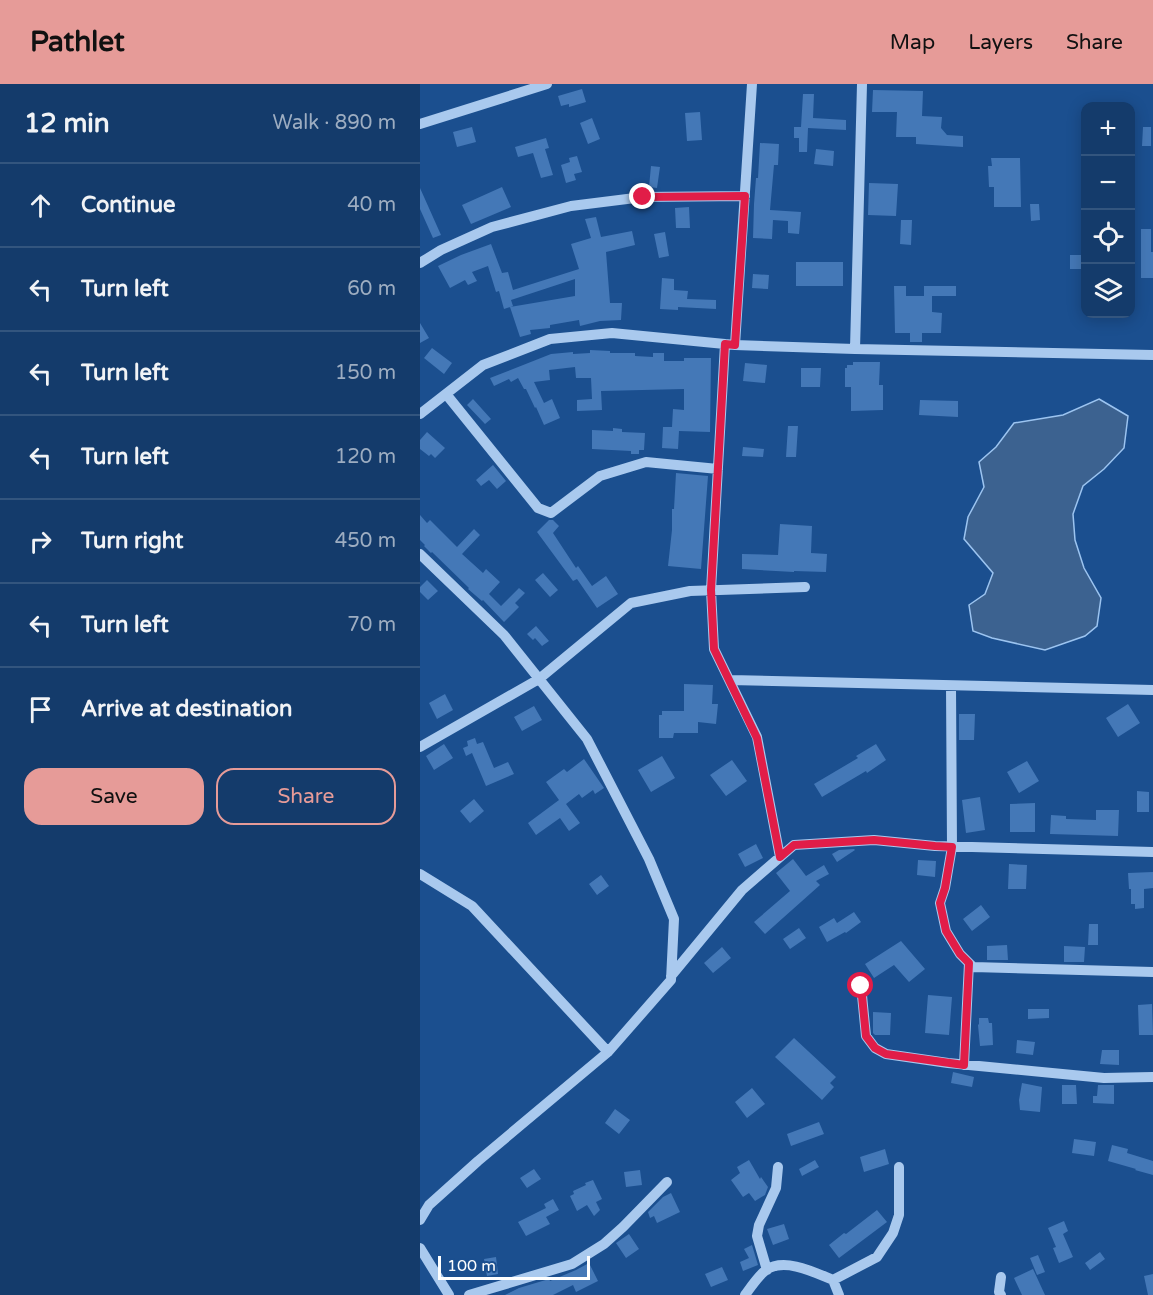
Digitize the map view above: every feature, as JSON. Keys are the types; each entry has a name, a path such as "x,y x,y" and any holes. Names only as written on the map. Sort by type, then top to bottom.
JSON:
{"street":[{"path":"420,124 547,84"},
{"path":"752,84 745,196 718,469 711,590 714,649 757,738 780,857"},
{"path":"855,349 862,84"},
{"path":"420,263 441,250 492,227 571,206 643,197 745,196"},
{"path":"420,414 483,365 550,339 612,333 730,344 1153,355"},
{"path":"446,394 538,508 551,513 600,476 646,462 718,469"},
{"path":"420,554 504,635 587,739 649,859 674,920 671,980 608,1052 445,1190 429,1205 420,1220"},
{"path":"420,747 539,679 631,603 690,591 805,587"},
{"path":"730,680 1153,690"},
{"path":"951,686 952,847 940,903 946,931 960,954 973,967 1153,972"},
{"path":"671,976 742,890 794,845 874,840 952,847 1153,852"},
{"path":"420,874 472,906 608,1052"},
{"path":"964,1065 969,963"},
{"path":"861,986 866,1036 875,1048 886,1054 964,1065 1104,1078 1153,1077"},
{"path":"767,1270 757,1236 759,1225 776,1188 778,1167"},
{"path":"833,1280 877,1257 893,1233 899,1215 898,1167"},
{"path":"469,1295 572,1264 604,1244 666,1182"},
{"path":"420,1248 449,1295"},
{"path":"745,1295 767,1270 778,1266 801,1267 833,1280 839,1295"},
{"path":"1001,1277 999,1292 1001,1295"}],"water":[{"path":"1099,399 1128,416 1124,448 1104,469 1083,486 1073,514 1075,540 1084,568 1101,598 1097,626 1085,636 1045,650 992,638 973,631 969,605 985,594 993,573 964,539 968,517 984,487 979,462 996,447 1014,423 1063,415"}],"building":[{"path":"582,89 586,102 569,107 569,104 561,106 558,96"},
{"path":"873,90 923,91 922,116 942,117 941,128 947,135 963,136 963,147 916,144 916,137 896,137 897,112 872,112"},
{"path":"803,94 814,94 813,118 846,120 846,130 808,128 807,152 799,152 799,138 794,138 794,127 801,127"},
{"path":"700,112 702,140 687,141 685,113"},
{"path":"592,118 600,139 588,144 580,123"},
{"path":"472,127 476,142 457,147 453,132"},
{"path":"1143,127 1151,127 1151,146 1142,146"},
{"path":"546,138 549,148 545,149 553,175 541,178 533,153 518,157 515,147"},
{"path":"760,143 779,144 778,165 774,165 770,210 801,212 799,234 788,233 788,221 773,220 772,239 753,238"},
{"path":"816,149 834,151 833,166 814,164"},
{"path":"577,156 582,172 574,174 576,180 566,183 561,165 570,162 569,158"},
{"path":"991,158 1020,158 1021,207 994,207 994,187 989,187 988,166 992,166"},
{"path":"651,166 660,167 657,188 649,187"},
{"path":"869,183 898,184 896,216 868,215"},
{"path":"502,187 511,207 471,224 462,205"},
{"path":"420,188 441,235 433,238 420,209"},
{"path":"1030,204 1039,204 1040,220 1031,221"},
{"path":"689,207 690,228 676,228 675,208"},
{"path":"596,217 601,237 632,231 635,245 606,252 610,303 622,303 621,320 600,321 580,326 579,320 550,325 550,328 530,330 531,334 520,337 510,307 504,309 488,266 472,272 477,281 468,285 465,280 450,288 438,266 491,244 502,273 508,272 513,290 579,269 571,244 591,238 585,219","holes":["575,279 575,296 510,307 513,306 511,300"]},
{"path":"901,220 912,220 911,245 900,244"},
{"path":"1141,229 1151,229 1153,278 1141,278"},
{"path":"665,232 669,256 659,258 654,234"},
{"path":"1070,255 1081,255 1081,269 1070,269"},
{"path":"796,262 843,262 843,286 796,286"},
{"path":"753,274 769,275 768,289 752,288"},
{"path":"662,278 674,279 674,290 688,291 687,299 716,300 716,309 678,307 678,310 660,309"},
{"path":"894,286 906,286 906,296 924,296 924,286 956,286 956,296 932,296 932,312 942,313 941,333 922,333 922,342 910,342 910,333 895,333"},
{"path":"420,323 429,338 420,343"},
{"path":"432,348 452,363 444,374 424,358"},
{"path":"590,350 635,353 635,356 653,357 653,353 664,353 664,361 711,358 710,432 679,431 678,449 662,448 663,427 672,427 673,409 684,410 684,389 601,391 602,410 577,411 577,400 592,399 591,378 576,378 575,367 549,370 550,380 534,382 544,403 552,399 560,418 544,425 518,378 511,382 509,379 494,386 490,378 551,354 590,353"},
{"path":"853,362 880,362 879,385 883,385 883,410 851,411 851,387 845,387 845,368 847,365 853,365"},
{"path":"745,363 767,365 765,383 743,381"},
{"path":"801,368 821,368 820,387 801,387"},
{"path":"473,399 491,419 485,424 467,405"},
{"path":"920,400 958,401 958,417 919,415"},
{"path":"788,426 798,426 796,457 786,457"},
{"path":"613,428 622,429 622,432 645,433 644,450 639,450 639,454 631,454 631,451 592,449 592,430 613,431"},
{"path":"427,432 445,448 435,458 420,449 420,440"},
{"path":"743,447 764,449 763,457 742,456"},
{"path":"493,465 506,481 497,489 489,480 481,486 476,480"},
{"path":"676,473 708,476 701,569 668,566"},
{"path":"420,515 427,523 430,520 457,547 474,529 480,535 462,554 483,573 486,569 500,582 489,594 501,606 519,588 525,593 515,603 519,607 504,622 424,546 420,540"},
{"path":"549,520 553,520 559,526 553,533 576,568 578,566 592,586 606,576 618,594 597,608 577,579 573,581 537,532"},
{"path":"780,524 812,526 811,553 827,554 826,572 742,569 742,554 778,555"},
{"path":"543,573 558,590 550,597 535,580"},
{"path":"427,580 438,591 428,600 420,592 420,587"},
{"path":"536,626 549,641 542,646 535,638 533,640 527,634"},
{"path":"684,684 713,685 712,704 718,704 716,724 698,722 698,733 674,733 673,738 659,738 659,715 662,715 662,711 684,711"},
{"path":"445,694 453,710 437,719 429,703"},
{"path":"1128,704 1140,723 1118,737 1106,718"},
{"path":"534,706 542,720 522,731 514,717"},
{"path":"959,714 975,714 974,740 959,740"},
{"path":"475,738 477,744 483,742 494,768 508,762 514,774 486,786 472,753 466,756 463,748 468,746 467,741"},
{"path":"444,744 453,758 434,770 426,756"},
{"path":"876,744 886,760 822,797 814,784 858,758 856,756"},
{"path":"662,756 675,778 651,792 638,770"},
{"path":"584,759 604,788 595,794 593,790 582,798 579,794 566,804 580,823 569,831 560,818 536,835 528,823 559,800 546,782 564,769 567,772"},
{"path":"732,760 747,781 726,796 710,775"},
{"path":"1027,761 1039,781 1019,793 1007,772"},
{"path":"1137,791 1149,792 1149,812 1137,812"},
{"path":"980,797 985,830 966,833 962,800"},
{"path":"474,799 484,811 470,823 460,811"},
{"path":"1035,803 1035,832 1010,832 1010,804"},
{"path":"1096,810 1119,810 1118,836 1050,834 1051,815 1066,816 1066,819 1096,820"},
{"path":"756,844 763,858 745,867 738,854"},
{"path":"854,849 837,862 832,854 839,850"},
{"path":"793,859 806,876 824,865 829,874 816,881 820,885 765,934 754,922 790,891 776,873"},
{"path":"918,860 936,861 935,877 917,875"},
{"path":"1009,864 1027,865 1026,889 1008,889"},
{"path":"1153,872 1153,888 1144,889 1144,908 1135,909 1135,904 1131,904 1128,873"},
{"path":"601,875 609,886 597,895 589,884"},
{"path":"981,905 990,917 972,931 963,919"},
{"path":"854,912 861,922 846,933 827,942 819,927 834,918 837,923"},
{"path":"1089,924 1098,924 1098,945 1088,945"},
{"path":"799,928 806,938 790,949 783,939"},
{"path":"901,941 925,969 909,982 894,965 874,978 865,964"},
{"path":"1007,945 1008,960 987,960 987,946"},
{"path":"1064,946 1085,947 1084,962 1064,962"},
{"path":"722,947 731,958 713,973 704,963"},
{"path":"928,995 952,997 949,1035 925,1033"},
{"path":"1152,1004 1153,1035 1139,1035 1138,1005"},
{"path":"1028,1009 1049,1009 1049,1018 1028,1019"},
{"path":"873,1012 891,1013 890,1035 873,1033"},
{"path":"979,1018 988,1018 989,1023 992,1023 993,1045 980,1046"},
{"path":"794,1038 836,1077 830,1083 834,1087 822,1100 775,1057"},
{"path":"1017,1040 1035,1042 1033,1055 1016,1053"},
{"path":"1102,1050 1119,1050 1119,1065 1100,1064"},
{"path":"953,1072 974,1077 972,1087 951,1083"},
{"path":"1022,1083 1042,1087 1040,1112 1020,1110"},
{"path":"1062,1085 1076,1085 1077,1104 1062,1104"},
{"path":"1098,1085 1114,1085 1114,1104 1093,1103 1093,1096 1097,1096"},
{"path":"752,1088 765,1104 747,1118 735,1102"},
{"path":"615,1109 630,1120 619,1134 605,1123"},
{"path":"819,1122 824,1134 791,1146 787,1134"},
{"path":"1074,1139 1096,1142 1094,1156 1072,1153"},
{"path":"1112,1145 1128,1149 1127,1153 1153,1161 1153,1175 1108,1161"},
{"path":"885,1149 889,1164 864,1172 860,1157"},
{"path":"749,1160 760,1179 761,1177 768,1187 765,1195 755,1201 749,1193 743,1197 731,1180 740,1173 737,1167"},
{"path":"815,1160 819,1167 802,1176 799,1169"},
{"path":"534,1169 541,1179 527,1188 520,1178"},
{"path":"640,1170 642,1185 626,1187 624,1172"},
{"path":"593,1180 602,1199 596,1202 600,1210 594,1216 587,1205 577,1211 570,1196 574,1194 573,1191"},
{"path":"671,1193 680,1212 657,1223 654,1216 650,1218 648,1212 663,1197"},
{"path":"553,1199 559,1210 546,1217 550,1224 526,1236 518,1222 546,1208 544,1204"},
{"path":"877,1210 887,1222 839,1258 829,1245"},
{"path":"1064,1221 1068,1231 1063,1234 1073,1257 1059,1263 1053,1248 1056,1247 1048,1228"},
{"path":"784,1224 789,1239 773,1245 767,1229"},
{"path":"629,1234 639,1249 626,1258 616,1243"},
{"path":"752,1245 758,1265 743,1271 740,1262 749,1258 744,1249"},
{"path":"1100,1252 1105,1259 1090,1270 1085,1263"},
{"path":"1038,1255 1045,1272 1037,1275 1030,1258"},
{"path":"496,1257 498,1274 487,1276 484,1259"},
{"path":"589,1263 598,1281 576,1292 573,1285 553,1295 505,1295 519,1288 549,1279 550,1281"},
{"path":"722,1267 728,1280 711,1287 705,1274"},
{"path":"1033,1269 1045,1295 1022,1295 1014,1278"},
{"path":"1153,1274 1153,1295 1148,1295 1144,1276"}],"route":[{"path":"643,197 745,196 735,345 725,344 711,590 714,649 757,738 780,857 794,845 874,840 952,847 940,903 946,931 960,954 969,963 964,1065 886,1054 875,1048 866,1036 861,986"}]}
